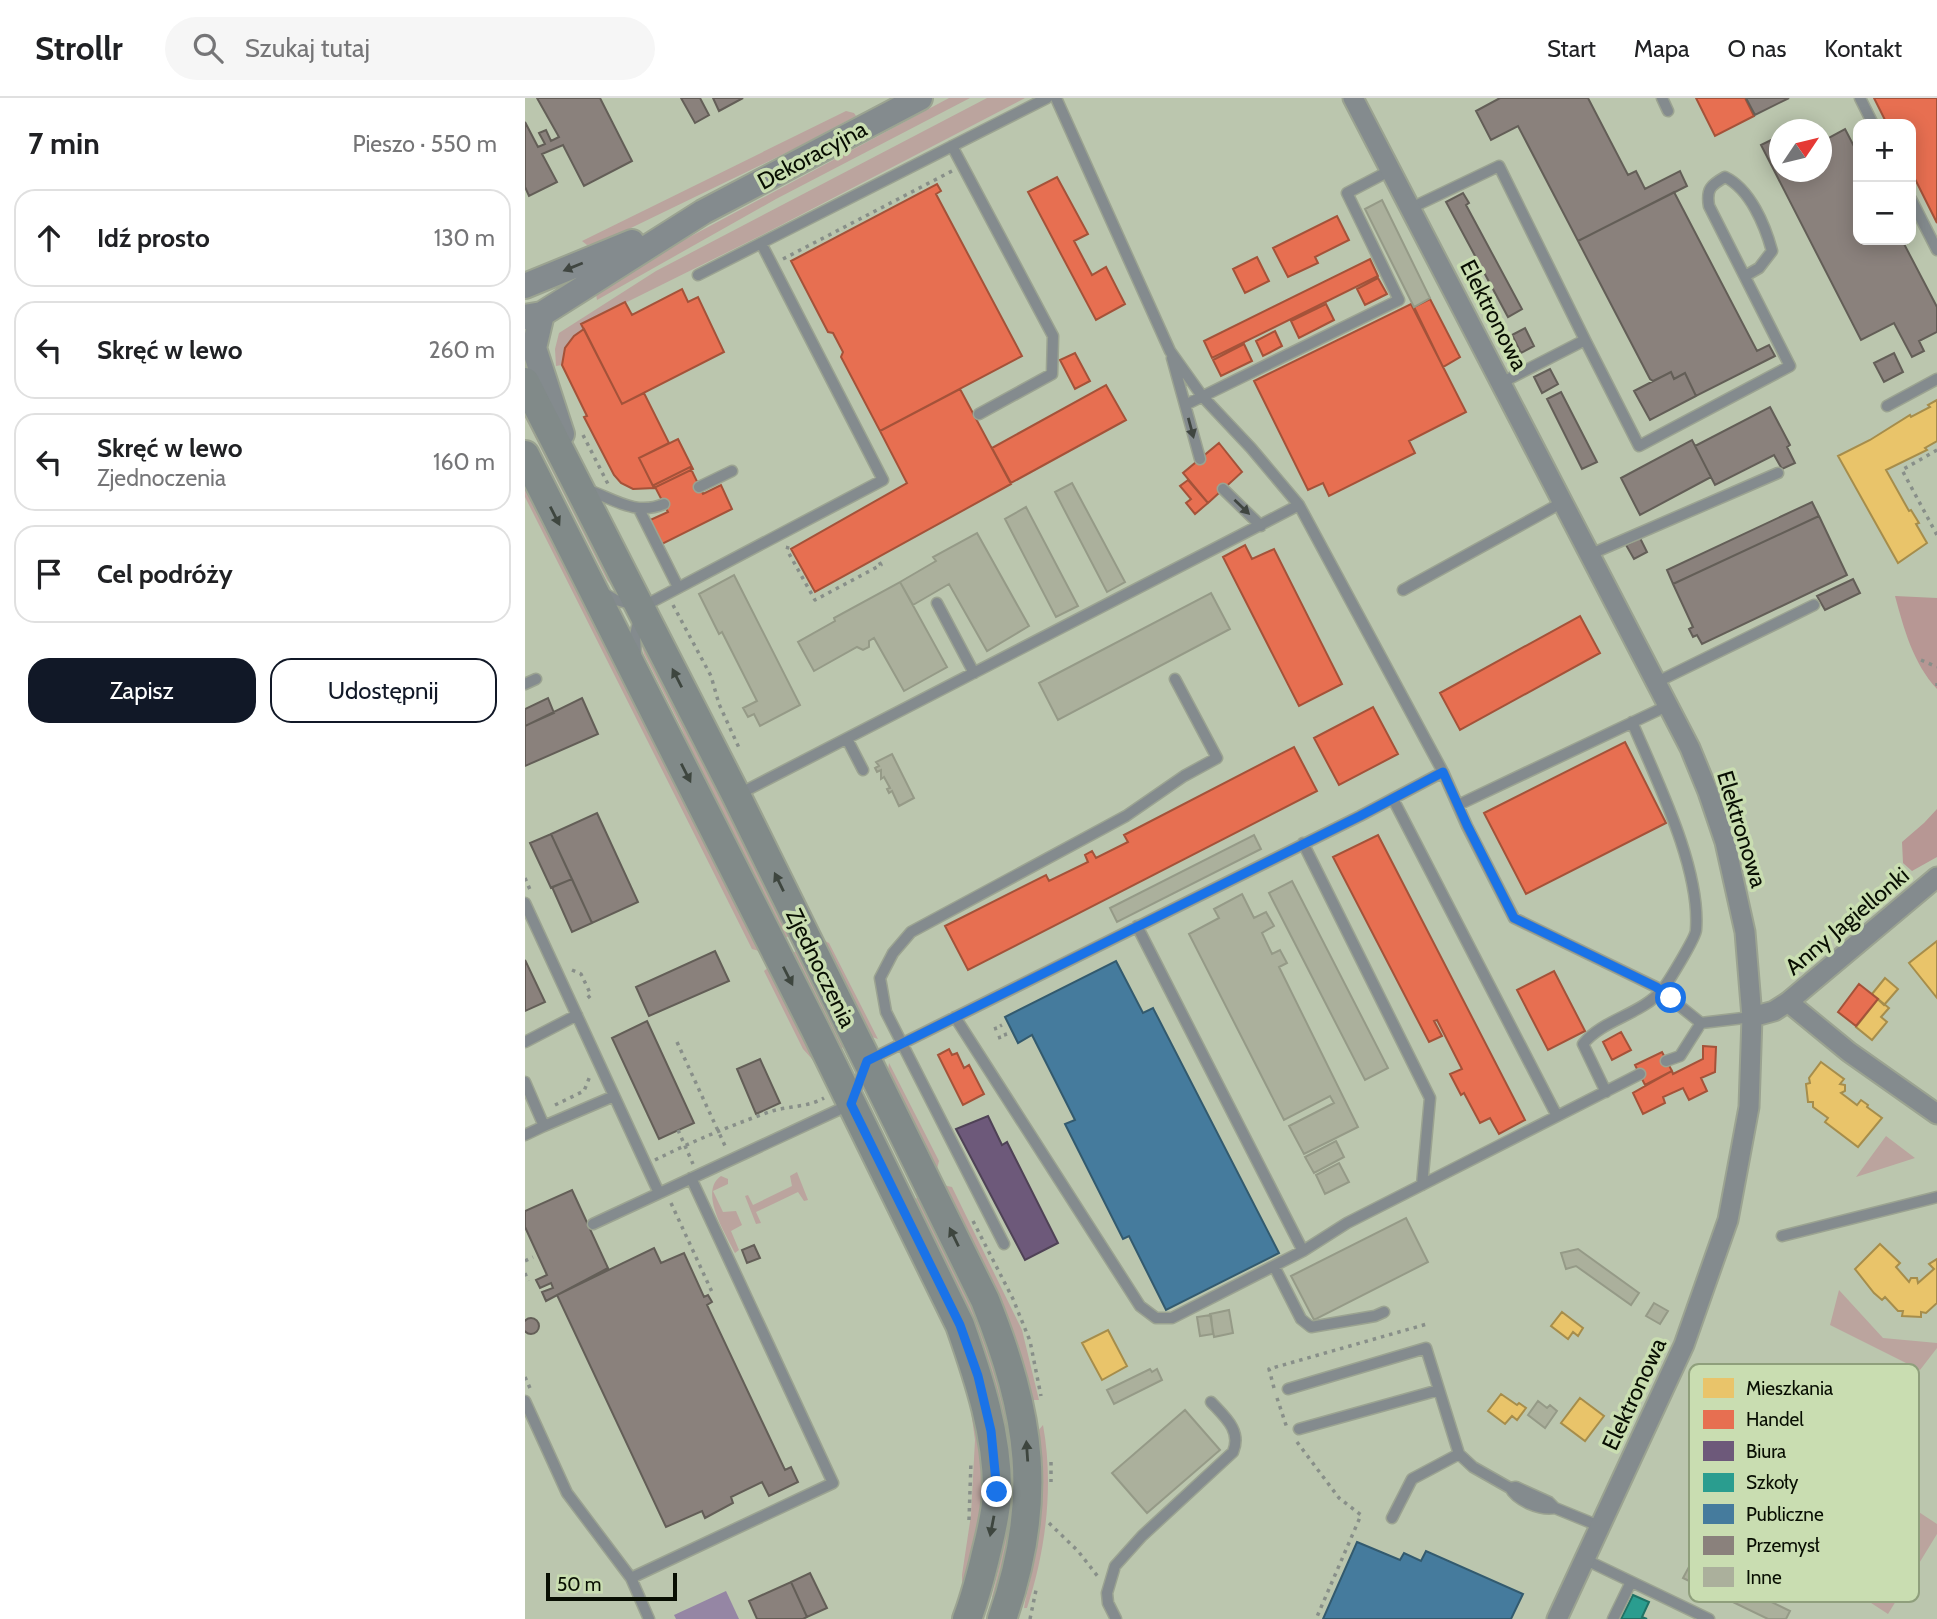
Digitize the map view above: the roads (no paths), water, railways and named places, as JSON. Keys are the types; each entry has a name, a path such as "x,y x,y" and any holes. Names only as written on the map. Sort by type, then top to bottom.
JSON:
{"main road":[{"name":"Zjednoczenia","path":"525,382 642,607 985,1300 1009,1364 1023,1421 1028,1486 1021,1551 1002,1619"},
{"name":"Zjednoczenia","path":"525,455 640,683 844,1107 960,1325 978,1376 991,1431 997,1492 994,1521 972,1614"},
{"path":"1011,1591 1017,1619"}],"street":[{"name":"Dekoracyjna","path":"581,488 534,348 534,316 703,212 920,98"},
{"name":"Elektronowa","path":"1353,98 1669,705 1704,781 1725,842 1745,932 1752,1017 1749,1107 1728,1220 1684,1345 1557,1619"},
{"name":"Dekoracyjna","path":"526,284 703,212"},
{"name":"Anny Jagiellonki","path":"1752,1017 1774,1011 1788,1002 1937,877"},
{"name":"Anny Jagiellonki","path":"1788,1002 1849,1052 1937,1114"}],"lane":[{"path":"698,275 1047,98"},
{"path":"1056,98 1170,351 1199,459"},
{"path":"1662,98 1668,111"},
{"path":"1860,98 1870,119"},
{"path":"952,146 1053,336 1052,374 979,414"},
{"path":"1411,208 1499,166 1639,446 1790,366 1709,206 1707,194 1711,185 1725,177 1736,183 1756,211 1772,251 1759,268 1745,276"},
{"path":"1185,405 1399,300 1347,193 1391,170"},
{"path":"1916,209 1937,250"},
{"path":"589,580 616,600 642,607 883,480 761,243"},
{"path":"1501,383 1585,340"},
{"path":"1170,351 1202,396 1299,505 1443,772 1514,918 1661,991 1702,1023 1752,1017"},
{"path":"1887,406 1937,379"},
{"path":"699,486 732,471"},
{"path":"1591,554 1778,473"},
{"path":"581,488 639,509 646,510 664,504"},
{"path":"1223,489 1261,526"},
{"path":"1403,590 1563,501"},
{"path":"736,795 1299,505"},
{"path":"639,509 678,587"},
{"path":"937,603 974,673"},
{"path":"1657,682 1814,605"},
{"path":"640,683 635,635 642,607"},
{"path":"525,684 536,678"},
{"path":"1004,1244 886,1012 880,978 893,953 911,932 1126,816 1184,776 1217,758 1175,679"},
{"path":"1458,805 1669,705"},
{"path":"1606,1092 1583,1044 1591,1035 1661,991 1696,933 1694,898 1681,840 1632,722"},
{"path":"847,738 863,770"},
{"path":"593,1224 844,1107 867,1061 1394,799 1443,772"},
{"path":"1394,799 1557,1116"},
{"path":"1303,843 1430,1098 1422,1185"},
{"path":"525,903 659,1193"},
{"path":"1137,926 1303,1251"},
{"path":"525,1042 577,1015"},
{"path":"955,1017 1140,1306 1156,1318 1172,1318 1303,1251 1347,1223 1640,1074"},
{"path":"1667,1061 1680,1056 1702,1023"},
{"path":"525,1082 544,1126"},
{"path":"525,1135 614,1096"},
{"path":"631,1578 833,1483 695,1177"},
{"path":"1782,1236 1937,1197"},
{"path":"1274,1266 1301,1319 1311,1327 1375,1316 1384,1312"},
{"path":"1288,1389 1426,1348 1459,1454 1473,1467 1510,1488 1514,1495 1546,1510 1555,1508 1599,1525"},
{"path":"1299,1429 1440,1390"},
{"path":"525,1401 567,1493 631,1578 649,1619"},
{"path":"1116,1619 1108,1603 1108,1591 1115,1566 1233,1452 1237,1443 1232,1426 1211,1402"},
{"path":"1392,1518 1412,1479 1459,1454"},
{"path":"1584,1559 1709,1619"},
{"path":"1613,1619 1632,1582"}]}
